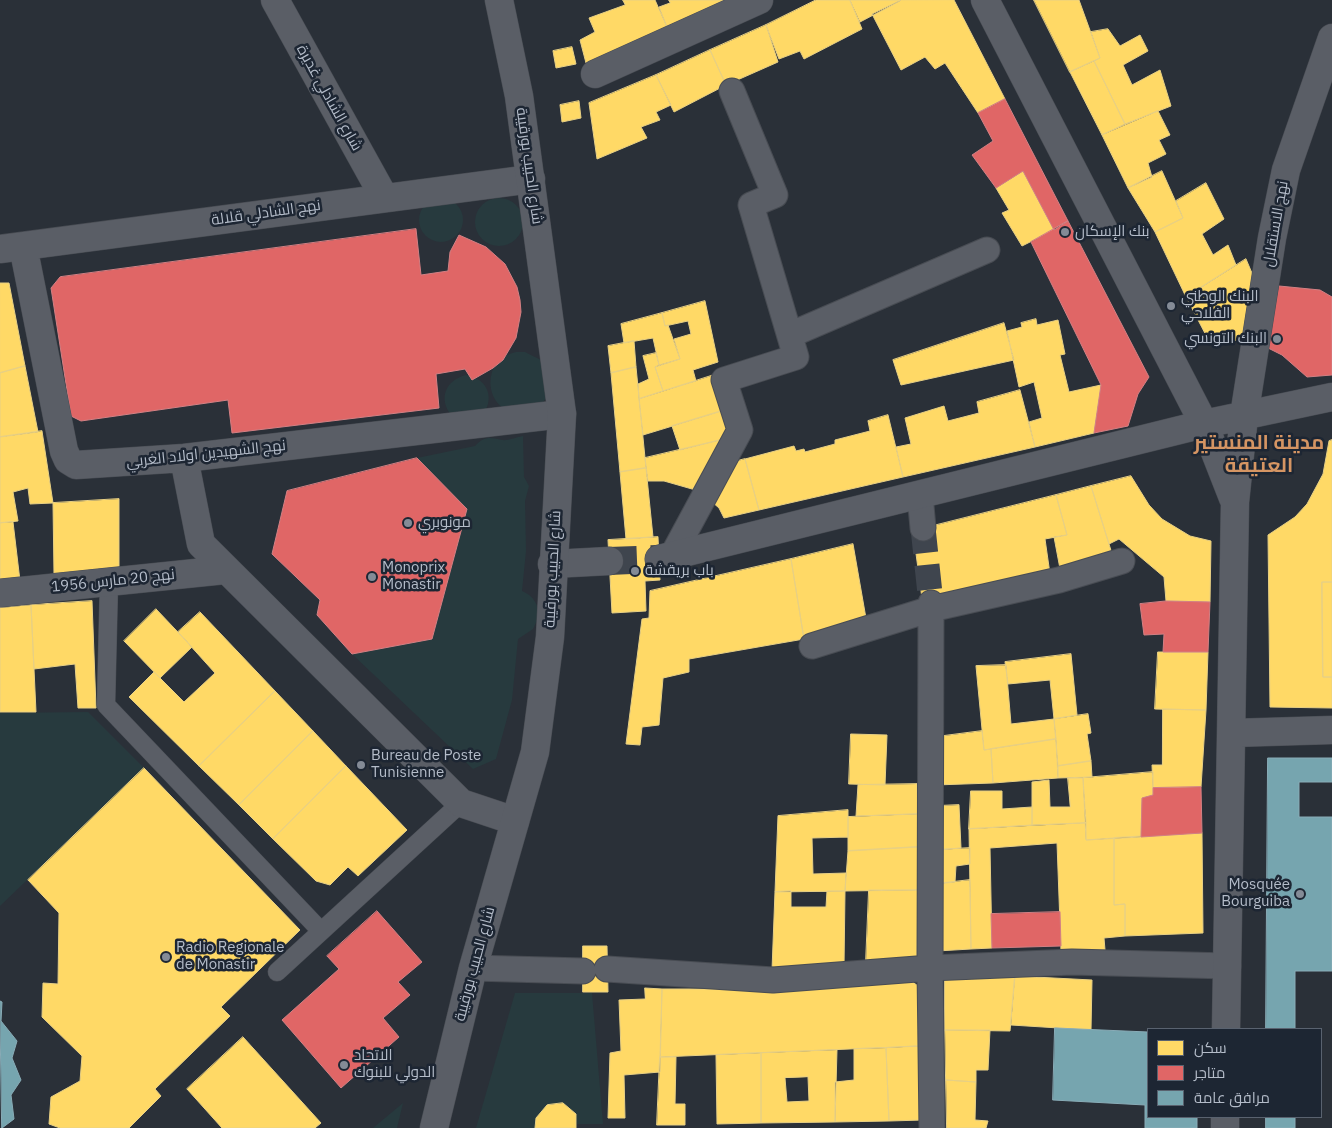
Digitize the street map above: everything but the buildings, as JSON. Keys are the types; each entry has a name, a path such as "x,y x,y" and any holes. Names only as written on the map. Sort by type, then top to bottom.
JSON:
{"street":[{"name":"شارع الشادلي غديرة","path":"275,0 384,197"},
{"name":"شارع الحبيب بورقيبة","path":"434,1128 473,968 534,752 550,637 552,564 562,414 519,96 500,0"},
{"path":"594,74 759,0"},
{"path":"986,0 1204,424 1235,502"},
{"name":"نهج الاستقلال","path":"1226,1028 1235,502 1244,416 1272,238 1286,170 1302,118 1331,43"},
{"path":"665,559 740,430 724,380 796,357 751,205 775,195 732,91"},
{"name":"نهج الشادلي قلالة","path":"12,247 531,179"},
{"name":"نهج الشهيدين اولاد الغربي","path":"12,247 64,451 68,460 81,465 184,458 562,414"},
{"path":"790,335 987,250"},
{"path":"665,559 1204,424 1332,397"},
{"path":"184,458 201,544 461,803 515,821"},
{"path":"920,495 923,528"},
{"path":"552,564 609,561"},
{"path":"812,646 931,606 1059,580 1122,561"},
{"name":"نهج 20 مارس 1956","path":"0,593 226,570"},
{"path":"931,606 930,968 932,1128"},
{"path":"1232,733 1332,730"},
{"path":"608,969 773,980 930,968 1072,962 1228,966"},
{"path":"473,968 583,971"}],"lane":[{"path":"109,582 106,705 320,930"},
{"path":"277,972 320,930 461,803"}],"green space":[{"path":"445,198 457,204 462,211 462,229 457,236 450,241 437,242 429,239 422,232 419,216 422,208 429,201"},
{"path":"494,198 504,198 516,205 523,217 523,227 516,239 504,246 494,246 486,242 479,235 475,227 475,217 479,209 486,202"},
{"path":"525,352 543,361 547,397 540,406 520,411 509,411 502,407 493,396 490,382 491,374 498,361 506,355"},
{"path":"466,375 479,380 487,389 489,400 487,407 484,413 451,415 445,402 446,390 453,381"},
{"path":"523,436 524,477 529,486 525,501 526,551 522,591 532,598 538,612 533,629 518,639 512,700 496,759 473,769 352,654 432,638 467,509 417,458 475,446 481,440 487,438 504,440"},
{"path":"88,712 144,768 0,906 0,713"},
{"path":"515,993 592,993 603,1124 577,1124 576,1114 563,1103 547,1105 536,1118 535,1128 476,1128"},
{"path":"403,1103 397,1128 373,1128"}],"tunnel":[{"path":"923,528 931,603"},
{"path":"609,561 659,559"}],"place":[{"name":"بنك الإسكان","path":"1065,232"},
{"name":"البنك الوطني الفلاحي","path":"1171,306"},
{"name":"البنك التونسي","path":"1277,339"},
{"name":"مونوبري","path":"408,523"},
{"name":"باب بريقشة","path":"635,571"},
{"name":"Monoprix Monastir","path":"372,577"},
{"name":"Bureau de Poste Tunisienne","path":"361,765"},
{"name":"Mosquée Bourguiba","path":"1300,894"},
{"name":"Radio Regionale de Monastir","path":"166,957"},
{"name":"الاتحاد الدولي للبنوك","path":"344,1065"}],"district":[{"name":"مدينة المنستير العتيقة","path":"1259,454"}]}
